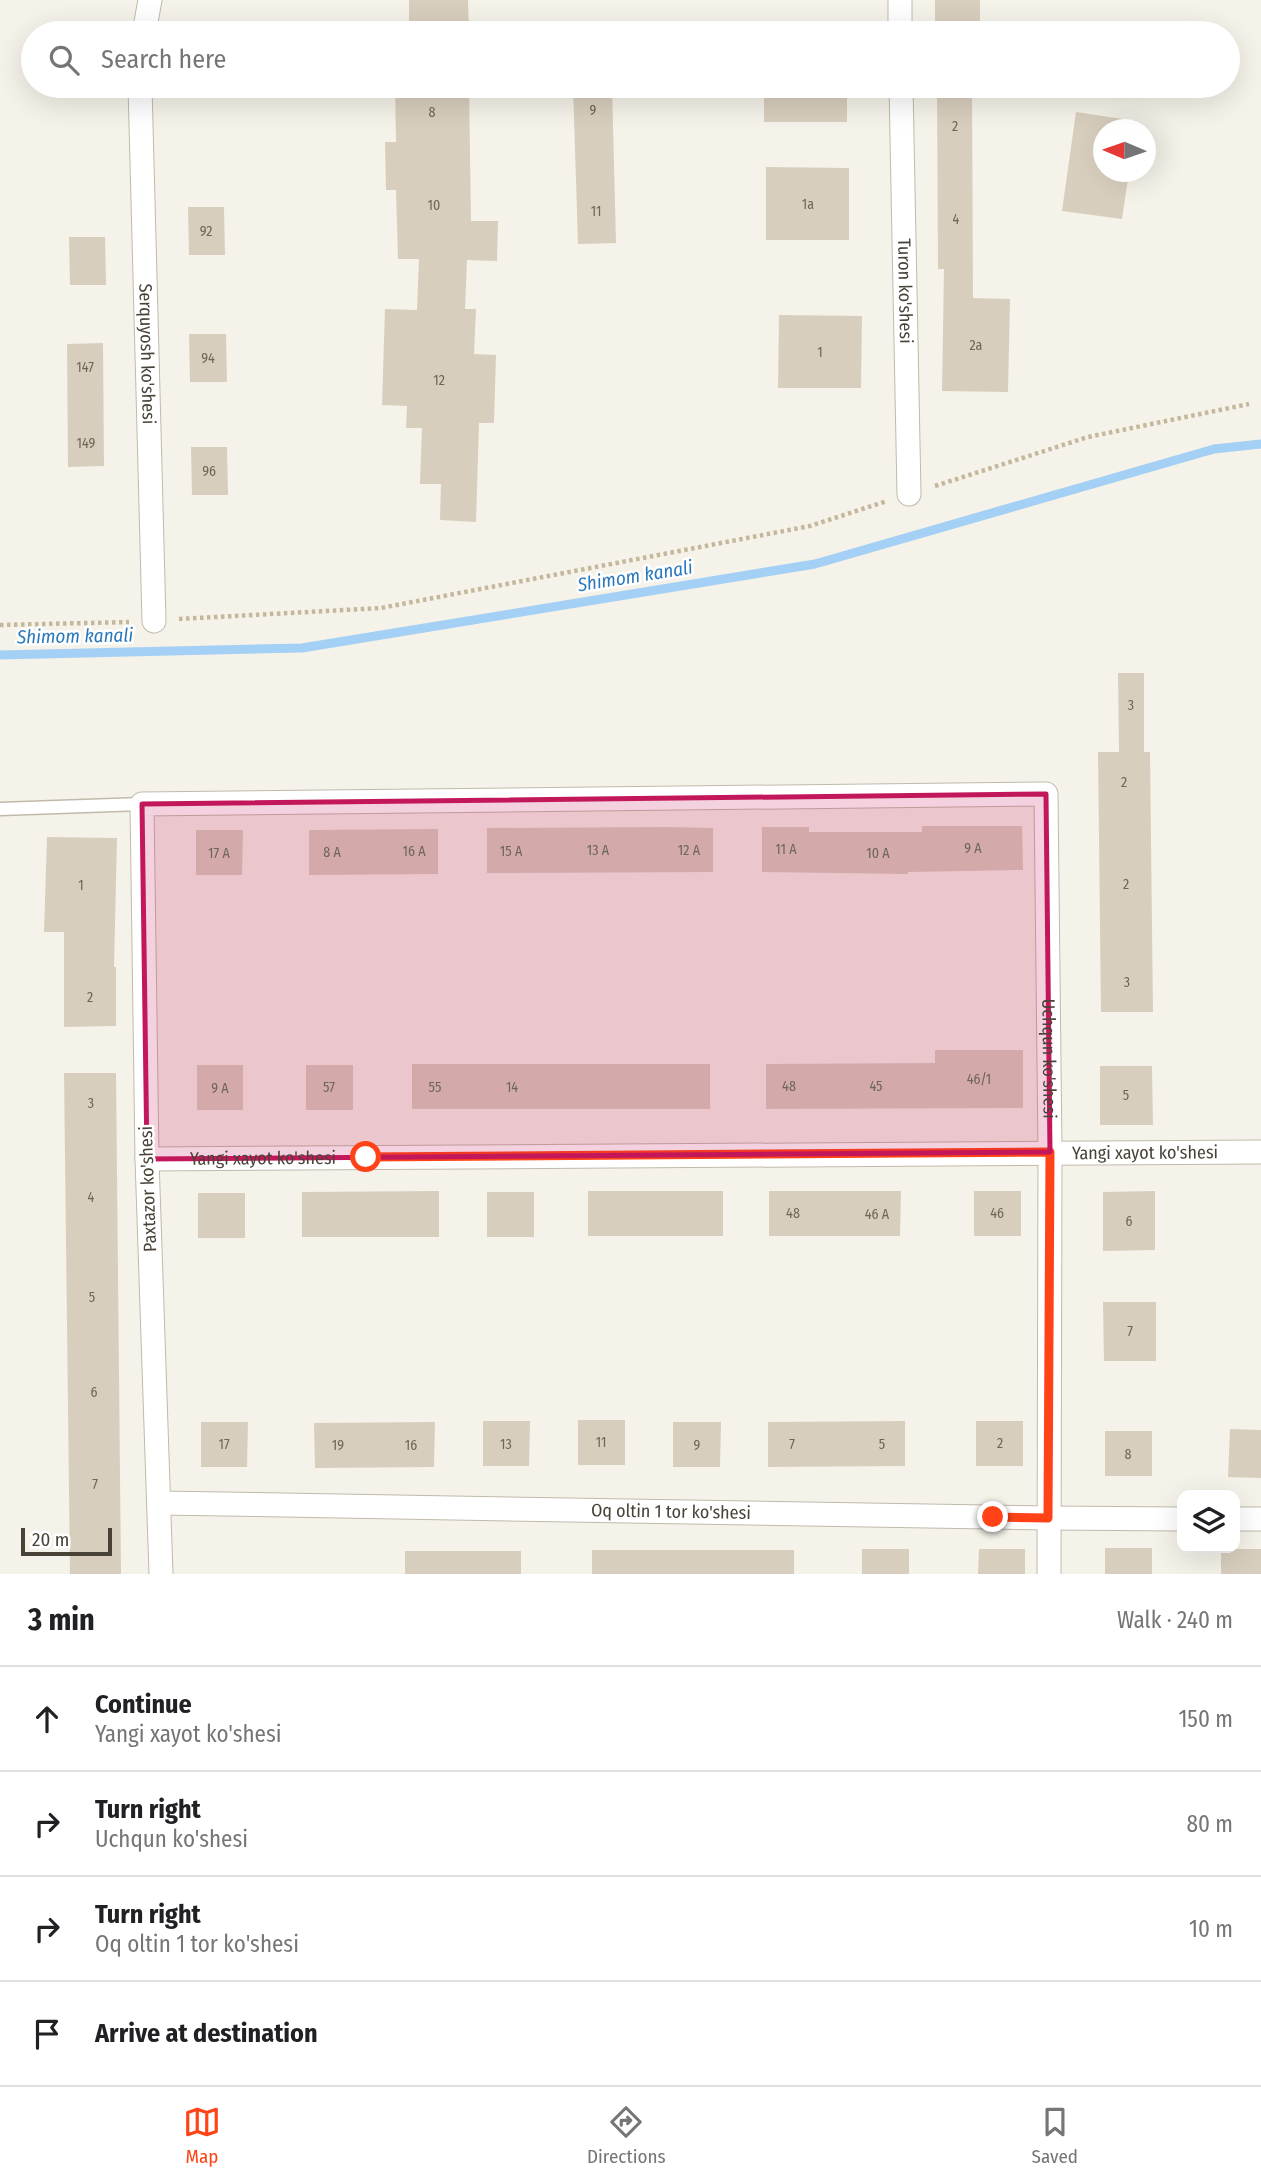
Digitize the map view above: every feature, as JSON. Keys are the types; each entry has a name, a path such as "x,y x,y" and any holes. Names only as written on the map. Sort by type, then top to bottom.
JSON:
{"street":[{"path":"146,21 150,0"},
{"path":"900,0 900,21"},
{"name":"Serquyosh ko'shesi","path":"140,98 154,621"},
{"name":"Turon ko'shesi","path":"901,98 909,494"},
{"name":"Uchqun ko'shesi","path":"142,804 1046,794 1050,1152 1049,1574"},
{"name":"Paxtazor ko'shesi","path":"142,804 147,1159 161,1574"},
{"name":"Yangi xayot ko'shesi","path":"147,1159 1261,1152"},
{"name":"Oq oltin 1 tor ko'shesi","path":"160,1503 1177,1518"},
{"path":"1240,1519 1261,1519"}],"lane":[{"path":"0,809 142,804"}],"path":[{"path":"0,625 154,621 381,608 810,526 1088,437 1249,404"}],"highlighted area":[{"path":"1046,794 1050,1152 147,1159 142,804"}],"building":[{"path":"409,0 468,0 469,21 409,21"},
{"path":"935,0 980,0 980,21 935,21"},
{"path":"395,98 469,98 471,221 498,221 497,261 467,260 465,309 476,309 474,354 496,355 494,423 479,423 476,522 440,520 441,484 420,484 422,428 406,428 407,406 382,405 385,309 417,310 419,259 398,259 396,190 386,190 385,142 396,142"},
{"path":"573,98 612,98 616,243 578,244"},
{"path":"764,98 847,98 847,122 764,122"},
{"path":"937,98 972,98 973,298 1010,299 1008,392 942,391 944,269 938,269"},
{"path":"1076,112 1123,119 1093,119 1093,182 1128,182 1122,219 1062,211"},
{"path":"766,167 849,168 849,240 766,240"},
{"path":"188,207 224,207 225,255 189,255"},
{"path":"69,237 105,237 106,285 70,285"},
{"path":"779,315 862,316 861,388 778,388"},
{"path":"189,334 226,334 227,382 190,382"},
{"path":"103,343 104,466 68,467 67,344"},
{"path":"191,447 227,447 228,495 192,495"},
{"path":"1118,673 1144,673 1144,752 1150,752 1153,1012 1101,1012 1098,752 1119,752"},
{"path":"922,826 1022,826 1023,870 908,874 762,872 762,827 809,827 809,832 922,832"},
{"path":"487,828 713,828 713,872 487,873"},
{"path":"438,829 438,874 309,875 309,830"},
{"path":"196,830 243,830 242,875 196,875"},
{"path":"47,837 117,838 114,967 116,1026 64,1027 64,932 44,932"},
{"path":"935,1050 1023,1050 1023,1108 766,1109 766,1064 935,1063"},
{"path":"412,1064 710,1064 710,1109 412,1109"},
{"path":"197,1065 243,1065 243,1110 197,1110"},
{"path":"306,1065 353,1065 353,1110 306,1110"},
{"path":"1100,1066 1152,1066 1153,1125 1100,1125"},
{"path":"64,1073 116,1073 121,1574 70,1574"},
{"path":"439,1191 439,1237 302,1237 302,1192"},
{"path":"588,1191 723,1191 723,1236 588,1236"},
{"path":"769,1191 901,1191 900,1236 769,1236"},
{"path":"974,1191 1021,1191 1021,1236 974,1236"},
{"path":"1155,1191 1155,1250 1103,1251 1103,1192"},
{"path":"487,1192 534,1192 534,1237 487,1237"},
{"path":"198,1193 245,1193 245,1238 198,1238"},
{"path":"1103,1302 1156,1302 1156,1361 1104,1361"},
{"path":"578,1420 625,1420 625,1465 578,1465"},
{"path":"483,1421 530,1421 529,1466 483,1466"},
{"path":"905,1421 905,1466 768,1467 768,1422"},
{"path":"976,1421 1023,1421 1023,1466 976,1466"},
{"path":"201,1422 248,1422 247,1467 201,1467"},
{"path":"435,1422 434,1467 315,1468 314,1423"},
{"path":"673,1422 721,1422 720,1467 673,1467"},
{"path":"1230,1429 1261,1430 1261,1478 1228,1477"},
{"path":"1105,1431 1152,1431 1152,1476 1105,1476"},
{"path":"1105,1548 1152,1548 1152,1574 1105,1574"},
{"path":"862,1549 909,1549 909,1574 862,1574"},
{"path":"979,1549 1025,1549 1025,1574 978,1574"},
{"path":"1261,1549 1261,1574 1221,1574 1221,1553"},
{"path":"592,1550 794,1550 794,1574 592,1574"},
{"path":"405,1551 521,1551 521,1574 405,1574"}],"waterway":[{"name":"Shimom kanali","path":"0,655 302,648 815,564 1214,449 1261,444"}],"route":[{"path":"366,1157 1050,1152 1048,1518 993,1517"}]}
